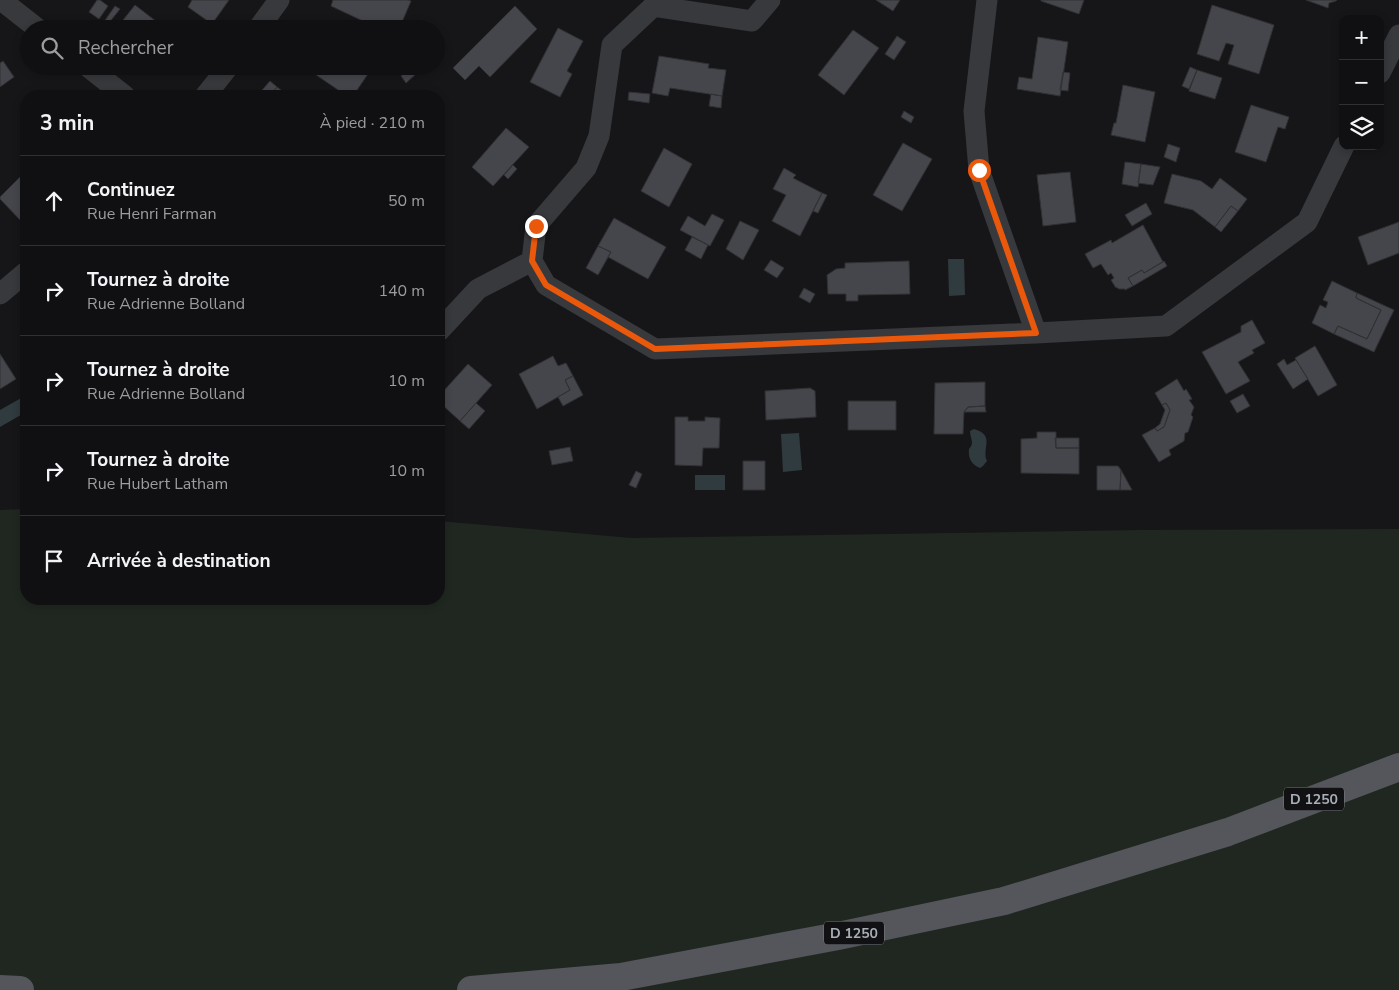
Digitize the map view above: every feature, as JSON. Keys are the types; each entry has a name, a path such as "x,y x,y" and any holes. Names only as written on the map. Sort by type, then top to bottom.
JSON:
{"main road":[{"name":"D 1250","path":"471,990 621,976 838,936 1004,901 1228,832 1399,767"},
{"path":"0,989 20,990"}],"street":[{"path":"1,0 27,20"},
{"path":"265,20 279,0"},
{"path":"770,0 752,21 656,3 612,45 599,136 586,168 536,226 532,261 546,285 655,349 1166,326 1307,222 1342,150"},
{"path":"987,0 974,111 979,170 1036,333"},
{"path":"1384,65 1399,35"},
{"path":"98,75 117,90"},
{"path":"210,90 222,75"},
{"path":"445,325 478,289 532,261"},
{"path":"0,294 20,277"}],"shaded area":[{"path":"948,259 964,259 965,295 949,296"},
{"path":"20,399 20,415 0,427 0,410"},
{"path":"974,429 981,432 986,439 987,461 980,468 972,463 969,455 972,443 970,431"},
{"path":"799,433 802,470 783,472 781,434"},
{"path":"695,475 725,475 725,490 695,490"},
{"path":"20,509 20,605 445,605 445,522 631,538 1142,530 1399,529 1399,990 0,990 0,510"}],"building":[{"path":"97,0 108,6 99,19 89,12"},
{"path":"192,0 229,0 215,20 206,20 188,7"},
{"path":"333,0 411,1 403,20 361,20 331,6"},
{"path":"876,0 900,0 893,11"},
{"path":"1041,0 1084,0 1079,14"},
{"path":"1306,0 1337,0 1329,3 1328,8"},
{"path":"135,5 154,20 123,20"},
{"path":"1212,5 1274,25 1259,74 1228,64 1234,45 1226,43 1219,61 1197,54"},
{"path":"115,6 120,9 111,20 105,20"},
{"path":"515,6 537,29 490,77 479,66 465,80 453,68"},
{"path":"558,28 583,41 567,71 572,74 560,97 530,82"},
{"path":"853,30 879,48 844,95 818,75"},
{"path":"897,36 906,42 894,60 885,54"},
{"path":"1038,37 1068,42 1060,96 1017,89 1019,77 1032,79"},
{"path":"659,56 709,64 708,68 726,70 722,96 670,88 668,96 652,93"},
{"path":"3,61 14,77 0,87 0,63"},
{"path":"1190,67 1197,70 1189,89 1182,86"},
{"path":"1197,70 1222,78 1215,99 1189,91"},
{"path":"1063,72 1070,73 1068,91 1060,90"},
{"path":"316,75 367,75 357,90 338,90"},
{"path":"402,75 415,75 406,83"},
{"path":"270,81 277,87 274,90 262,90"},
{"path":"1123,85 1155,92 1145,142 1111,135 1114,123 1116,123"},
{"path":"629,92 650,94 649,103 628,100"},
{"path":"711,94 722,96 721,108 709,106"},
{"path":"1251,105 1289,117 1285,129 1278,127 1266,162 1235,152"},
{"path":"904,111 914,117 911,123 901,117"},
{"path":"506,128 529,147 493,186 472,167"},
{"path":"903,143 932,159 902,211 873,195"},
{"path":"1168,144 1180,148 1176,162 1164,157"},
{"path":"664,148 692,164 669,207 641,191"},
{"path":"1125,162 1141,164 1138,187 1122,184"},
{"path":"1141,164 1160,167 1153,185 1138,183"},
{"path":"513,165 517,169 508,179 504,175"},
{"path":"784,168 796,175 793,178 822,193 800,236 772,221 786,195 773,189"},
{"path":"1070,172 1076,222 1043,226 1037,175"},
{"path":"1172,174 1201,181 1212,189 1220,178 1247,199 1238,211 1231,206 1215,227 1193,210 1164,203"},
{"path":"20,177 20,220 0,199"},
{"path":"822,193 827,195 818,213 813,211"},
{"path":"1146,203 1152,214 1132,226 1125,215"},
{"path":"1231,206 1238,211 1221,232 1215,227"},
{"path":"712,214 724,220 710,246 680,230 688,216 705,226"},
{"path":"614,218 666,247 648,279 608,257 611,252 598,246"},
{"path":"740,221 759,230 743,260 726,249"},
{"path":"1399,222 1399,253 1368,265 1358,237"},
{"path":"1143,225 1163,262 1144,273 1142,270 1128,278 1133,286 1125,290 1116,288 1111,280 1114,278 1111,273 1108,275 1101,264 1093,268 1085,254 1111,240 1112,243"},
{"path":"692,237 708,245 701,259 685,250"},
{"path":"598,246 611,252 598,275 586,268"},
{"path":"771,260 784,268 777,278 764,270"},
{"path":"909,261 910,294 858,295 858,301 846,301 846,294 828,294 827,275 836,269 845,268 845,263"},
{"path":"1164,261 1167,266 1133,286 1128,278 1142,270 1144,273"},
{"path":"1332,281 1357,293 1356,298 1381,310 1367,339 1338,326 1334,334 1312,323 1320,305 1326,308 1328,302 1323,300"},
{"path":"804,288 815,294 810,303 799,297"},
{"path":"1357,293 1394,310 1374,352 1334,334 1338,326 1367,339 1381,310 1356,298"},
{"path":"1252,320 1265,343 1252,350 1254,353 1238,362 1250,381 1226,394 1202,352 1241,332 1241,326"},
{"path":"1315,346 1337,385 1318,396 1295,358"},
{"path":"0,354 16,379 0,389"},
{"path":"553,356 558,366 566,363 573,376 565,380 570,390 537,409 519,374"},
{"path":"1284,359 1287,365 1296,360 1308,379 1293,389 1277,364"},
{"path":"468,364 492,385 460,421 445,407 445,389"},
{"path":"573,376 583,395 563,406 558,397 570,390 565,380"},
{"path":"1177,379 1184,391 1186,389 1192,399 1189,400 1194,407 1191,415 1193,417 1188,432 1185,433 1184,441 1169,450 1171,455 1159,462 1142,435 1155,428 1157,431 1164,427 1170,410 1166,403 1162,405 1155,393"},
{"path":"985,382 985,406 968,407 964,412 963,434 934,434 935,383"},
{"path":"810,388 815,391 816,417 766,420 765,391"},
{"path":"1243,394 1250,406 1237,413 1230,401"},
{"path":"848,401 896,401 896,430 848,430"},
{"path":"476,403 485,411 469,429 460,421"},
{"path":"1166,403 1170,410 1164,427 1157,431 1155,428 1160,424 1165,410 1162,405"},
{"path":"985,406 986,412 964,412 968,407"},
{"path":"675,417 688,417 688,421 705,421 705,417 720,418 719,448 703,448 702,466 675,465"},
{"path":"1037,432 1056,432 1056,448 1079,448 1079,474 1021,473 1021,439 1037,438"},
{"path":"1055,438 1079,438 1079,448 1056,448"},
{"path":"570,447 573,461 552,465 549,451"},
{"path":"743,461 765,461 765,490 743,490"},
{"path":"1097,466 1118,466 1121,470 1120,490 1097,490"},
{"path":"1121,470 1132,490 1120,490"},
{"path":"636,471 642,474 636,488 629,485"}],"route":[{"path":"536,226 532,261 546,285 655,349 1036,333 979,170"}]}
